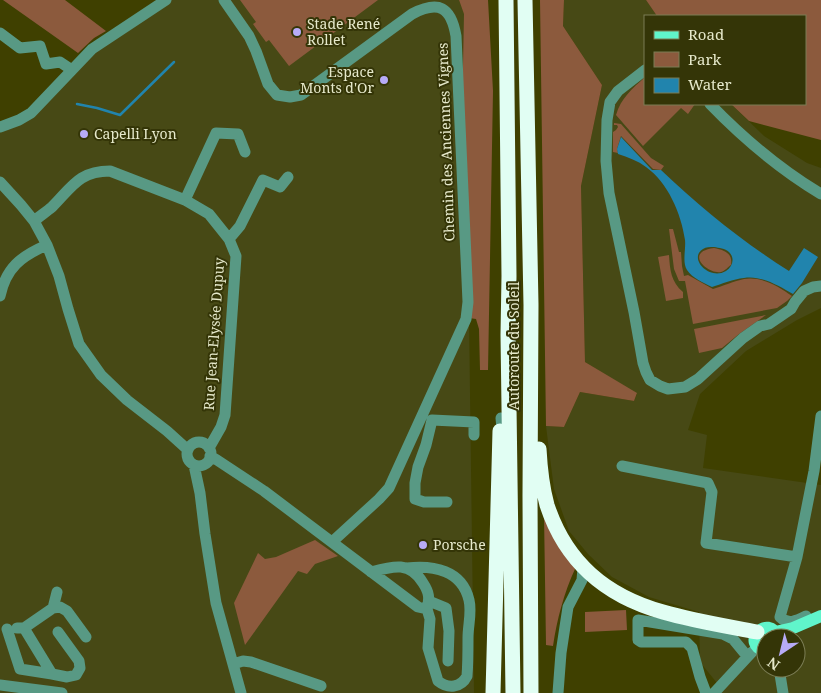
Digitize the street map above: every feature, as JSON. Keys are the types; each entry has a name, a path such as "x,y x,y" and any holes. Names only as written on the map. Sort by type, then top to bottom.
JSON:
{"highway":[{"name":"Autoroute du Soleil","path":"506,0 513,693"},
{"name":"Autoroute du Soleil","path":"525,0 531,305 530,505 532,693"},
{"path":"531,305 535,344 539,450 544,491 555,527 565,545 583,568 616,592 645,606 756,642"},
{"path":"493,693 501,418 508,335"}],"main road":[{"path":"793,628 821,615"}],"street":[{"path":"0,127 31,113 92,48 166,0"},
{"name":"Chemin des Anciennes Vignes","path":"224,0 249,36 268,84 277,95 290,97 301,95 424,7 437,7 447,11 454,24 457,44 468,302 466,319 427,419 389,488 332,542"},
{"path":"0,34 20,48 40,46 46,64 60,62 72,70"},
{"path":"644,71 618,91 610,102 607,120 606,161 609,193 643,363 650,380 668,389 685,387 698,379 743,338 760,326 769,324 791,310 804,291 821,286"},
{"path":"711,105 721,116 766,154 821,194"},
{"path":"185,200 216,133 238,134 245,152"},
{"name":"Rue Jean-Elysée Dupuy","path":"34,222 81,178 90,173 110,171 185,200 209,214 229,239 236,256 225,415 221,427 201,448 207,462 198,465"},
{"path":"229,239 240,226 263,180 280,187 288,176"},
{"path":"0,182 22,204 47,245 59,276 79,344 101,375 127,400 159,424 201,448 264,491 418,606 428,605 446,608 449,631 448,660"},
{"path":"0,296 8,273 16,264 24,257 47,245"},
{"path":"821,416 818,469 790,587 780,617 790,622 813,613 821,615"},
{"path":"501,418 504,458 506,693"},
{"path":"447,502 424,502 415,499 415,482 418,468 428,440 427,419 474,422 474,435"},
{"path":"201,448 187,457 190,462 198,465 211,577 220,620 241,693"},
{"path":"622,466 708,483 712,492 706,543 797,557"},
{"path":"394,478 404,482 415,482"},
{"path":"371,572 390,566 407,568 419,566 442,570 461,582 469,599 470,610 467,676 460,685 447,686 438,681 428,648 430,620 427,589 418,574 407,568"},
{"path":"558,693 561,654 568,607 582,580 583,568"},
{"path":"53,608 57,592"},
{"path":"58,632 79,661 80,668 76,675 67,677 20,669 4,628 24,628 53,608 60,607 67,611 86,637"},
{"path":"706,693 692,648 689,644 686,642 641,642 638,640 638,620 723,634 733,639 748,656"},
{"path":"24,628 52,674"},
{"path":"686,628 686,642"},
{"path":"714,693 756,647"},
{"path":"233,664 244,661 251,662 320,686"},
{"path":"780,678 782,693"},
{"path":"0,685 12,690 62,693"}],"shaded area":[{"path":"171,0 459,0 464,13 474,693 0,693 0,126 23,121 101,45"},
{"path":"564,0 646,0 656,15 644,15 644,105 732,105 764,136 807,163 821,168 821,308 797,320 746,351 700,394 688,430 707,435 703,468 821,485 821,693 710,693 717,683 700,662 699,612 649,597 612,577 588,554 569,531 554,489 546,426 564,427 580,392 634,401 637,394 585,362 581,186 602,85 563,26"}],"green space":[{"path":"3,0 65,0 106,31 94,38 78,53"},
{"name":"Stade René Rollet","path":"240,0 378,0 289,66 269,40 266,42 253,24 256,22"},
{"path":"459,0 488,0 493,91 488,370 480,370 479,329 476,319 469,318 462,117 464,14"},
{"path":"540,0 564,0 563,26 602,85 581,186 585,362 637,393 634,401 580,392 564,427 546,426"},
{"path":"646,0 821,0 821,140 749,121 732,105 806,105 806,15 656,15"},
{"path":"644,78 644,105 694,105 688,114 681,108 643,146 616,115 631,90"},
{"path":"614,123 621,124 651,158 664,166 661,170 653,169 621,136 617,149 618,153 613,152 613,132 618,127"},
{"path":"669,229 673,229 679,252 681,252 684,276 688,275 713,289 744,279 763,280 792,296 777,308 693,324 685,281 679,281 674,269"},
{"path":"714,248 724,251 731,258 731,265 721,272 705,267 699,258 700,254 705,250"},
{"path":"669,255 672,275 676,284 683,292 683,298 666,301 658,257"},
{"path":"766,315 722,348 699,353 694,329"},
{"path":"544,514 575,569 561,606 553,646 546,645"},
{"path":"315,540 338,556 315,564 307,574 298,571 245,645 234,603 258,553 265,559 276,557"},
{"path":"626,610 627,630 585,632 585,612"}],"water":[{"path":"621,137 652,170 661,170 723,224 789,271 804,248 818,257 802,283 793,294 770,282 757,278 750,277 732,280 712,287 695,278 686,267 683,230 677,209 667,190 661,181 646,167 633,159 618,154 617,149","holes":["716,247 727,251 733,259 728,269 720,273 707,271 699,263 698,258 699,253 703,249"]}],"waterway":[{"path":"77,104 120,115 174,62"}],"place":[{"name":"Stade René Rollet","path":"297,32"},
{"name":"Espace Monts d'Or","path":"384,80"},
{"name":"Capelli Lyon","path":"84,134"},
{"name":"Porsche","path":"423,545"}]}
